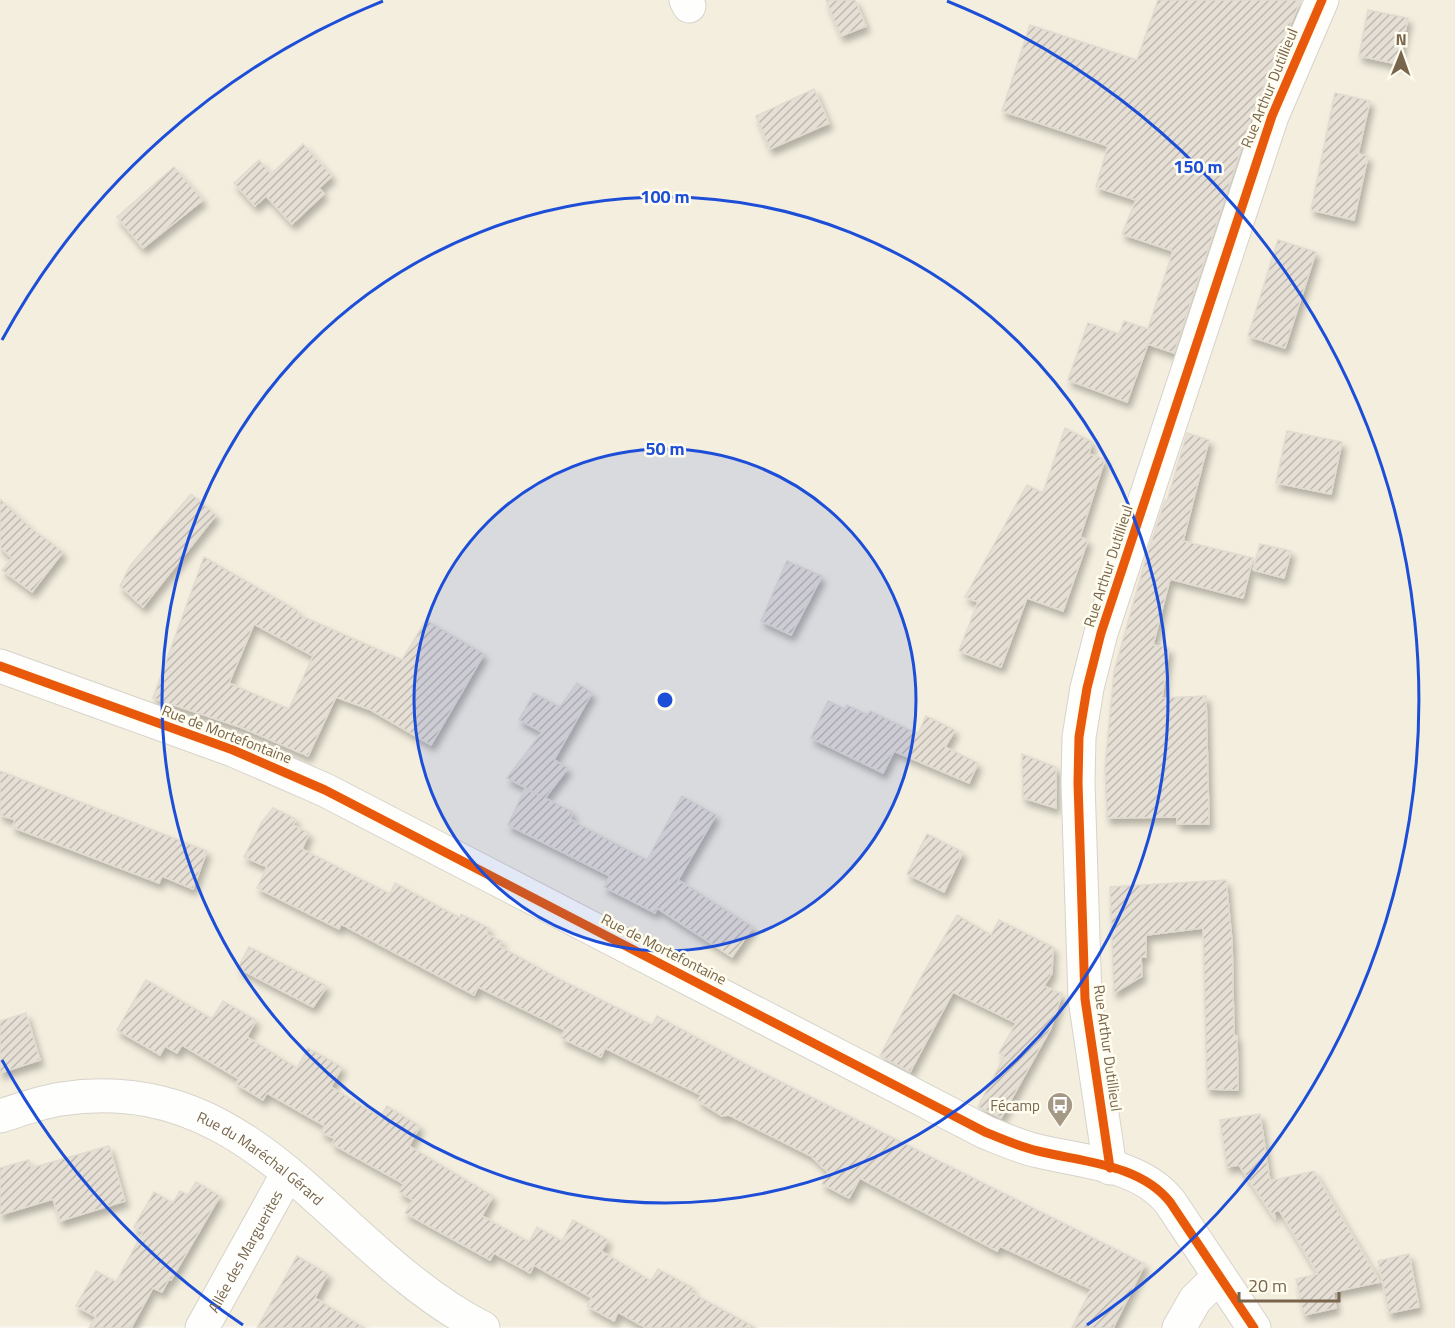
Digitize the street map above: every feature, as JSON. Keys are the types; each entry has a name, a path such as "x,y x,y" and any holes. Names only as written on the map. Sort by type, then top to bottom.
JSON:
{"street":[{"name":"Rue Arthur Dutillieul","path":"1110,1168 1082,972 1078,757 1087,688 1101,633 1272,116 1322,0"},
{"name":"Rue de Mortefontaine","path":"0,666 276,768 325,790 985,1132 1036,1151 1137,1175 1161,1191 1254,1328"},
{"name":"Rue du Maréchal Gérard","path":"0,1116 42,1103 107,1095 158,1101 198,1113 255,1145 428,1294 483,1328"},
{"name":"Allée des Marguerites","path":"202,1328 288,1173"},
{"path":"1179,1328 1195,1300 1219,1276"}],"shaded area":[{"path":"0,0 1455,0 1455,1328 0,1326"}],"building":[{"path":"826,0 855,0 866,26 841,36"},
{"path":"1158,0 1301,0 1254,110 1174,353 1148,344 1127,402 1068,380 1088,323 1119,334 1124,321 1148,329 1173,251 1122,234 1136,200 1096,187 1108,146 1002,111 1030,25 1137,60"},
{"path":"1368,10 1408,18 1398,64 1359,56"},
{"path":"814,89 829,123 770,149 756,116"},
{"path":"1335,93 1370,101 1358,154 1368,156 1354,220 1311,210"},
{"path":"303,144 332,176 319,188 324,194 292,224 266,196 255,206 234,183 259,160 271,174"},
{"path":"174,167 203,200 143,248 117,217"},
{"path":"1278,240 1316,252 1285,348 1248,336"},
{"path":"1065,428 1092,442 1089,454 1105,459 1080,537 1088,540 1063,611 1027,598 1001,667 959,651 978,602 965,597 1027,485 1043,493"},
{"path":"1287,431 1342,442 1331,494 1276,483"},
{"path":"1187,433 1209,440 1183,541 1253,558 1243,598 1170,579 1153,645 1169,648 1162,698 1206,696 1209,824 1177,824 1177,817 1107,818 1105,768 1114,672 1146,558 1165,500 1167,501"},
{"path":"191,494 216,515 143,607 120,586 130,566"},
{"path":"0,499 32,529 63,552 32,592 2,570 12,558 0,547"},
{"path":"1260,544 1291,551 1284,578 1253,570"},
{"path":"204,557 298,611 297,614 402,660 426,620 484,654 431,745 371,710 336,697 308,756 240,727 153,698","holes":["254,624 313,656 289,709 229,683"]},
{"path":"787,561 822,576 791,635 761,621"},
{"path":"577,683 592,693 554,760 568,768 545,798 573,812 570,819 647,860 682,796 716,815 678,880 753,927 732,957 657,908 655,913 604,887 610,876 508,825 525,789 543,797 507,778 542,732 519,720 534,693 560,707"},
{"path":"828,701 845,709 847,705 868,715 870,711 918,734 926,716 955,730 945,747 978,763 969,783 894,751 883,773 811,738"},
{"path":"1022,754 1056,767 1056,808 1023,798"},
{"path":"0,771 207,851 193,889 162,876 159,883 12,827 15,820 0,815"},
{"path":"273,808 296,819 293,825 309,833 302,849 390,894 395,883 460,918 461,914 489,928 486,934 502,941 499,946 561,980 652,1025 657,1016 753,1068 1145,1264 1113,1328 1072,1328 1091,1289 1000,1246 997,1251 860,1178 849,1198 822,1184 828,1172 811,1156 729,1115 722,1116 698,1101 701,1095 605,1048 601,1057 561,1038 565,1030 478,987 474,995 341,924 339,929 257,888 267,867 244,857 262,822"},
{"path":"927,834 963,852 944,892 907,874"},
{"path":"1226,880 1232,941 1238,1090 1207,1089 1203,928 1146,935 1146,957 1141,957 1142,976 1114,993 1110,887"},
{"path":"957,915 991,935 999,920 1053,947 1052,973 1044,986 1062,994 1051,1028 1001,1118 978,1107 1004,1057 999,1053 1016,1023 953,992 910,1072 880,1056"},
{"path":"249,947 327,986 313,1007 238,968"},
{"path":"146,980 212,1019 223,1001 256,1020 247,1037 297,1068 308,1048 342,1067 331,1087 380,1117 387,1106 420,1126 409,1146 493,1196 482,1216 529,1242 537,1227 562,1241 573,1220 608,1240 601,1251 651,1281 658,1269 693,1288 690,1292 756,1328 646,1328 618,1312 614,1321 587,1306 592,1298 534,1265 530,1273 494,1253 490,1260 405,1213 413,1200 399,1192 404,1184 332,1144 335,1139 321,1132 325,1126 267,1093 263,1100 236,1084 239,1079 182,1045 177,1053 165,1046 160,1055 117,1030"},
{"path":"26,1013 40,1060 0,1073 0,1021"},
{"path":"1260,1114 1270,1181 1314,1171 1380,1282 1333,1292 1336,1308 1304,1315 1296,1279 1318,1274 1279,1210 1274,1212 1275,1219 1239,1165 1227,1167 1220,1120"},
{"path":"109,1146 125,1201 60,1221 53,1199 0,1215 0,1168 29,1160 31,1168"},
{"path":"196,1182 220,1196 171,1280 169,1279 162,1292 153,1288 131,1328 89,1328 96,1317 76,1306 96,1271 116,1282 143,1232 134,1227 154,1192 173,1203 180,1191 188,1195"},
{"path":"1409,1254 1419,1307 1389,1313 1378,1261"},
{"path":"297,1256 328,1274 315,1298 365,1328 257,1328"}],"cycle path":[{"path":"1110,1168 1085,999 1078,783 1079,737 1087,688 1101,633 1272,116 1322,0"},
{"path":"0,666 233,750 325,790 985,1132 1038,1151 1110,1166 1143,1180 1158,1189 1170,1202 1254,1328"}],"place":[{"name":"Fécamp","path":"1060,1128"}]}
